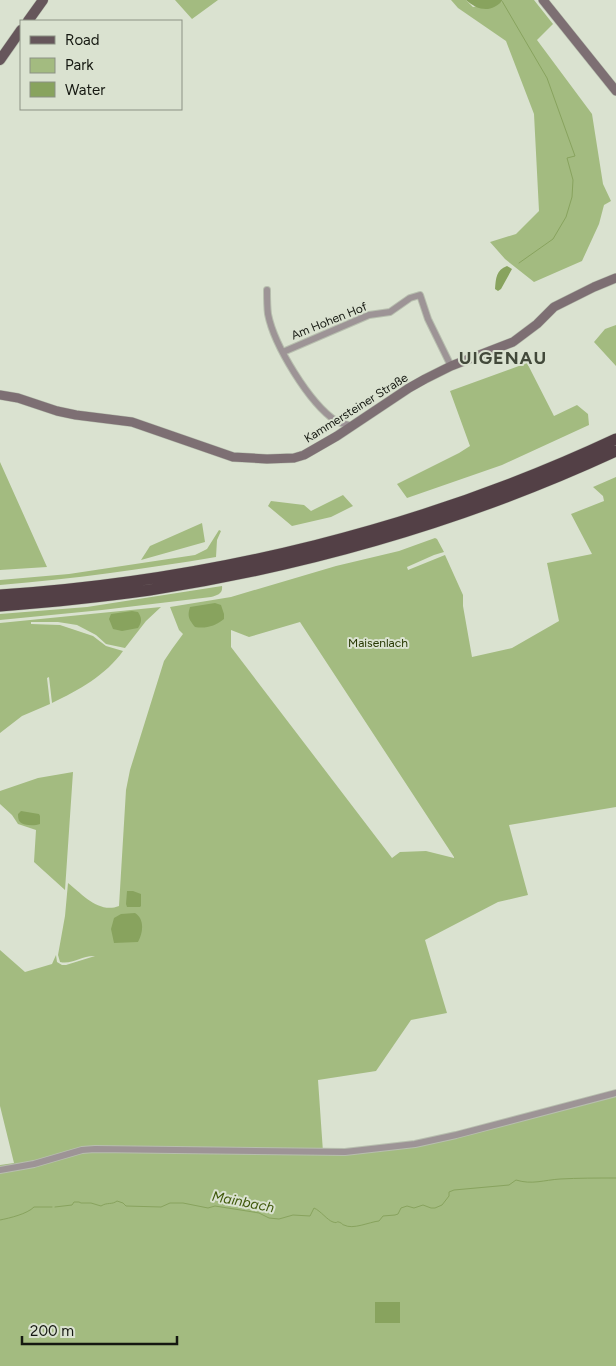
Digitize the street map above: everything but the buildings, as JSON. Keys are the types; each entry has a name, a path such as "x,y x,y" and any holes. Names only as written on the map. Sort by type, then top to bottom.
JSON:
{"highway":[{"path":"0,595 61,590 151,578 246,561 331,541 465,500 528,477 616,439"},
{"path":"0,606 150,590 251,572 312,557 384,538 478,507 533,487 616,451"}],"main road":[{"path":"29,20 43,0"},
{"path":"0,60 20,31"}],"street":[{"path":"543,0 616,91"},
{"name":"Kammersteiner Straße","path":"0,395 18,398 57,411 76,415 132,422 233,457 294,458 304,455 409,388 451,366 513,342 537,324 554,307 616,278"},
{"name":"Am Hohen Hof","path":"267,290 268,313 273,329 283,352 297,376 315,402 337,421 351,426"},
{"name":"Am Hohen Hof","path":"283,352 369,315 390,312 410,298 420,295 428,319 451,366"},
{"path":"0,1170 34,1164 95,1148 345,1152 401,1146 456,1135 616,1094"}],"green space":[{"path":"175,0 218,0 192,19"},
{"path":"451,0 466,0 473,7 502,2 503,0 534,0 553,24 537,40 592,114 603,184 611,201 604,205 599,224 582,261 534,282 505,259 490,242 516,234 539,211 534,114 506,41 458,8"},
{"path":"616,325 616,366 594,342 605,329"},
{"path":"527,363 554,416 577,405 588,414 589,425 502,465 407,498 397,484 470,446 450,391"},
{"path":"0,462 47,567 0,570"},
{"name":"Maisenlach","path":"616,477 616,807 509,825 528,895 498,902 425,940 447,1013 411,1020 376,1071 318,1080 323,1152 436,1139 616,1094 616,1366 0,1366 0,1165 14,1163 0,1106 0,950 25,972 52,964 56,955 57,962 62,965 95,956 64,963 60,962 58,955 65,916 68,883 91,902 112,908 119,906 126,790 130,770 164,661 183,634 179,630 170,607 231,597 336,566 399,551 435,538 444,552 407,567 408,570 445,555 463,595 463,606 472,657 512,648 559,621 547,563 592,554 571,514 604,501 603,496 593,487","holes":["300,622 454,857 426,851 400,852 392,858 231,647 231,630 249,637"]},
{"path":"343,495 353,506 331,517 292,526 268,506 271,501 304,505 311,511"},
{"path":"202,523 205,542 141,560 150,546"},
{"path":"219,530 221,531 217,540 216,557 54,580 0,585 0,580 69,574 195,555 207,549"},
{"path":"222,586 221,592 211,597 0,620 0,614 87,607"},
{"path":"161,607 146,621 125,648 106,644 96,635 77,625 58,622 31,622 31,624 60,625 93,636 106,646 123,651 100,675 52,703 49,677 47,678 50,704 22,716 0,733 0,623"},
{"path":"73,772 65,890 34,862 36,830 18,824 12,815 0,804 0,791 38,778"}],"water":[{"path":"466,0 503,0 490,9 485,9 475,6"},
{"path":"507,266 512,269 498,291 495,289 497,275"},
{"path":"215,603 221,605 224,619 203,628 195,627 189,618 190,607"},
{"path":"138,612 140,616 141,622 138,628 122,631 113,629 109,619 111,614"},
{"path":"21,811 39,814 40,824 30,825 20,822 18,814"},
{"path":"127,891 141,894 140,907 127,907"},
{"path":"135,913 142,922 141,935 138,942 114,943 111,929 114,918 121,914"},
{"path":"375,1302 400,1302 400,1323 375,1323"}],"waterway":[{"path":"502,1 547,78 575,156 567,158 573,180 572,197 566,217 553,239 519,263"},
{"name":"Mainbach","path":"55,1207 72,1205 74,1202 91,1203 101,1206 117,1201 126,1206 161,1207 170,1203 183,1203 208,1208 215,1206 247,1211 279,1219 293,1215 310,1216 314,1208 331,1221 352,1227 379,1221 383,1216 398,1214 401,1208 407,1206 414,1208 423,1205 435,1208 442,1205 449,1196 449,1192 454,1190 509,1185 516,1180 533,1182 560,1179 616,1178"},
{"name":"Mainbach","path":"0,1220 23,1214 34,1207 52,1207"}],"district":[{"name":"UIGENAU","path":"503,358"}]}
